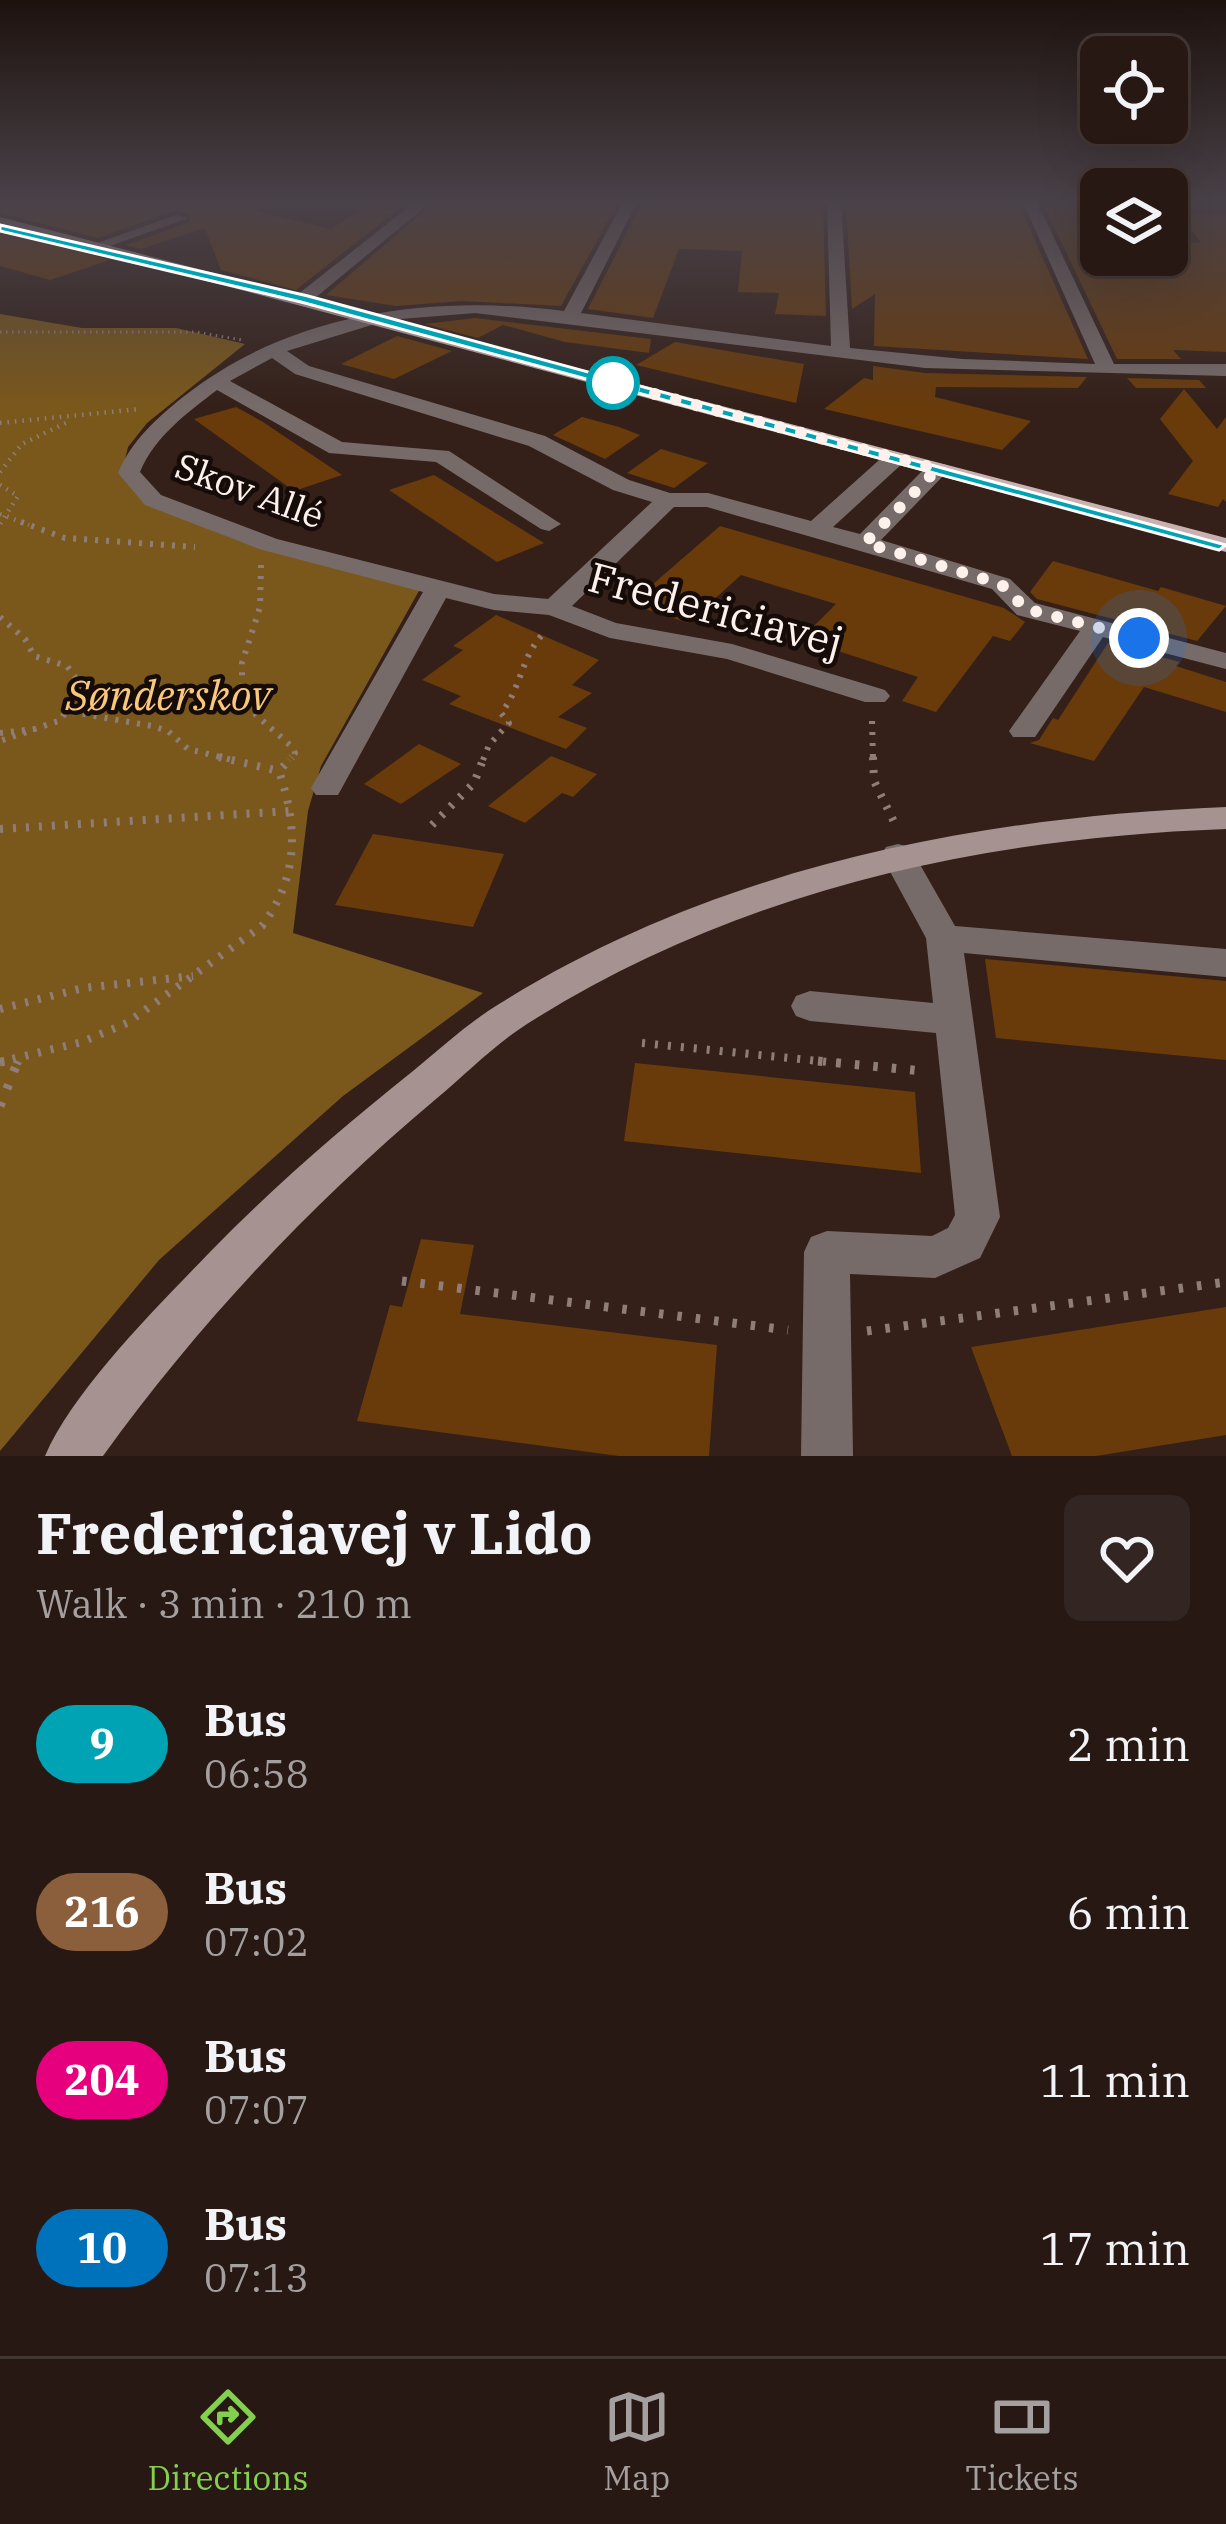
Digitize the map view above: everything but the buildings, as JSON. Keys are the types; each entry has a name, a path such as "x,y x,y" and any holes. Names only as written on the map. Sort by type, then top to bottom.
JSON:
{"main road":[{"path":"169,270 1226,545"},
{"path":"178,270 303,299 369,322"}],"street":[{"path":"303,299 339,270"},
{"path":"570,317 595,270"},
{"path":"838,270 842,352"},
{"path":"1061,270 1107,370"},
{"name":"Skov Allé","path":"561,611 494,602 268,544 153,500 130,473 146,441 187,404 214,380 270,348 369,322 451,308 570,317 998,368 1224,372"},
{"path":"270,348 302,370 515,434 621,485 668,500 708,500 865,543 1001,584 1026,609 1226,661"},
{"path":"214,380 337,448 441,455 549,524"},
{"path":"815,530 895,458"},
{"path":"865,543 937,469"},
{"name":"Fredericiavej","path":"668,500 561,611 610,630 732,652 875,696"},
{"path":"327,788 440,587"},
{"path":"1024,731 1096,627"},
{"path":"70,1456 249,1241 376,1123 515,1012 719,909 903,854 1120,819 1226,818"},
{"path":"827,1456 827,1252 935,1257 964,1244 978,1217 944,938 903,854"},
{"path":"944,938 1226,963"},
{"path":"810,1006 954,1020"}],"path":[{"path":"0,332 196,332 270,348"},
{"path":"0,423 187,404"},
{"path":"0,472 22,444 78,417"},
{"path":"0,485 18,496 2,519 64,538 230,550 268,544"},
{"path":"268,544 262,559 261,609 239,669 241,688 255,715 287,736 295,753 280,771"},
{"path":"432,826 452,799 474,783 489,746 509,723 501,713 512,702 528,646 561,611"},
{"path":"0,616 25,639 34,656 73,670 80,684 72,712 55,728 0,737"},
{"path":"875,696 871,723 874,782 903,854"},
{"path":"72,712 152,726 168,731 188,749 280,771"},
{"path":"0,1062 117,1031 239,946 278,909 294,865 296,837 280,771"},
{"path":"0,830 290,811"},
{"path":"0,1010 83,988 193,976"},
{"path":"642,1043 961,1075"},
{"path":"0,1106 20,1058"}],"green space":[{"name":"Sønderskov","path":"0,314 82,328 176,328 245,344 147,423 128,447 121,476 156,508 239,541 420,589 321,766 308,811 293,933 483,993 343,1096 159,1260 0,1451"}],"bus line":[{"name":"9","path":"182,270 1226,545"}],"route":[{"path":"613,383 937,469 865,543 1001,584 1026,609 1139,638"}]}
